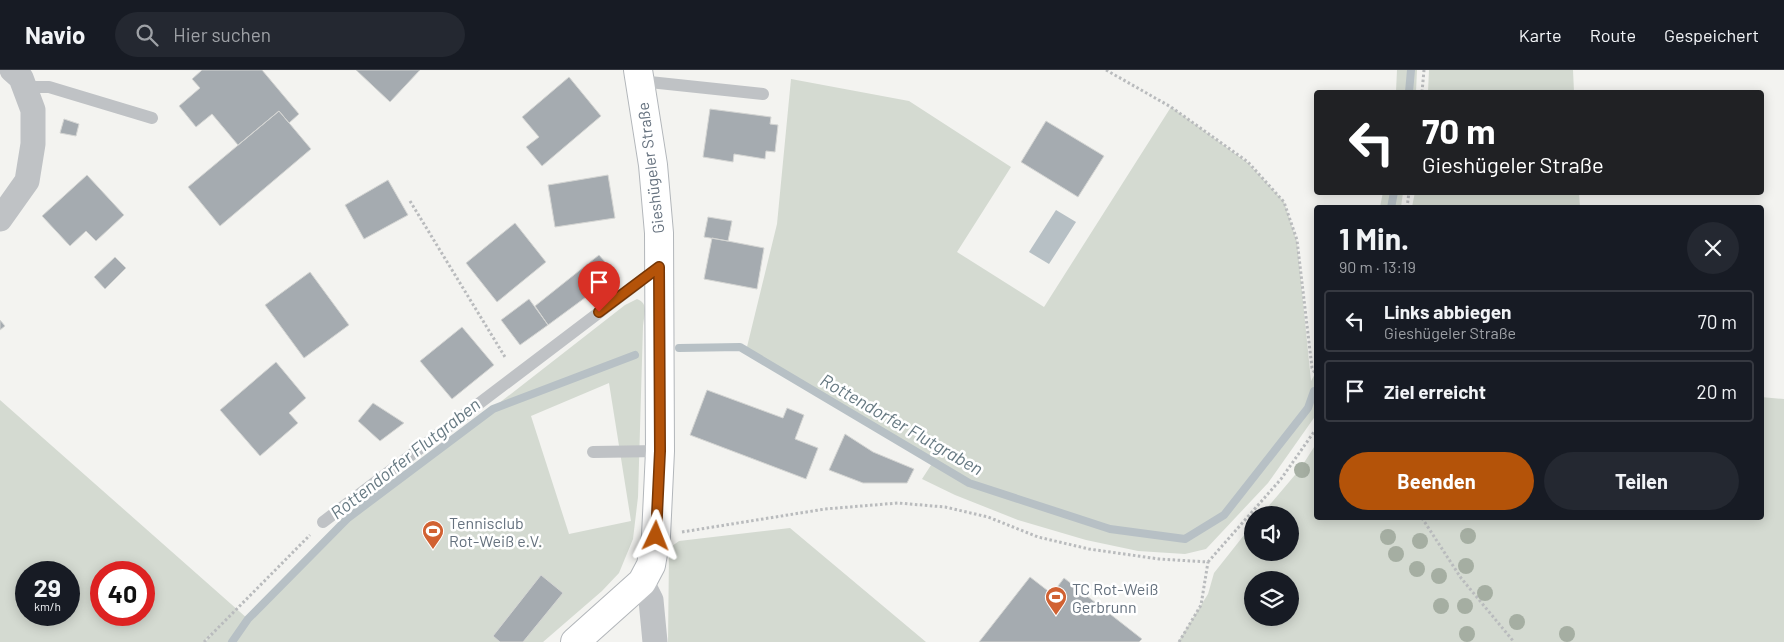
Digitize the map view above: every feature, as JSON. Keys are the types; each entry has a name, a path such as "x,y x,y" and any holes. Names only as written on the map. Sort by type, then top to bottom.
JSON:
{"street":[{"name":"Gieshügeler Straße","path":"639,75 653,164 659,233 660,451 656,536 646,574"},
{"path":"0,220 27,181 33,144 33,110 18,79"},
{"path":"575,642 646,574"},
{"path":"646,574 651,600 655,642"}],"lane":[{"path":"639,75 764,94"},
{"path":"18,79 152,118"},
{"path":"323,522 659,267"},
{"path":"593,452 660,451"}],"path":[{"path":"1106,70 1171,106 1248,162 1284,202 1297,240 1312,368 1314,372"},
{"path":"1422,90 1424,70"},
{"path":"410,201 505,357"},
{"path":"1178,642 1201,605 1208,562 1282,479 1314,432"},
{"path":"656,536 825,509 898,504 945,506 988,517 1038,537 1089,549 1159,559 1208,562"},
{"path":"1423,520 1461,578 1514,642"},
{"path":"204,642 323,522"}],"shaded area":[{"path":"1397,70 1417,70 1416,90 1396,90"},
{"path":"1429,70 1573,70 1574,90 1428,90"},
{"path":"791,79 909,101 1011,167 957,252 1044,307 1171,107 1248,163 1284,202 1297,242 1311,381 1314,376 1314,418 1268,483 1246,506 1244,506 1244,509 1206,549 1185,554 1138,551 1086,540 1018,520 955,495 922,479 933,462 746,351 777,224"},
{"path":"1382,195 1403,195 1401,205 1380,205"},
{"path":"1414,195 1579,195 1580,205 1412,205"},
{"path":"1056,210 1076,222 1049,264 1029,252"},
{"path":"637,299 643,303 645,310 638,497 633,539 619,573 602,591 543,642 205,642 214,631 204,642 0,642 0,400 248,619 349,517 444,446 625,305","holes":["609,383 631,521 569,534 531,416"]},
{"path":"1764,397 1784,399 1784,642 1178,642 1208,594 1214,573 1244,535 1244,561 1299,561 1299,506 1269,506 1300,469 1314,447 1314,520 1764,520"},
{"path":"790,528 926,642 668,642 669,553 672,546 679,541"}],"building":[{"path":"202,70 262,70 299,114 289,123 279,111 238,145 212,114 196,127 179,106 200,88 192,79"},
{"path":"356,70 420,70 390,102"},
{"path":"569,77 601,116 542,166 526,147 539,137 522,117"},
{"path":"710,109 771,117 770,124 778,125 775,152 766,151 765,159 734,154 733,162 703,157"},
{"path":"279,111 311,149 220,226 188,187"},
{"path":"64,119 79,124 76,136 60,133"},
{"path":"1046,121 1104,156 1078,197 1021,162"},
{"path":"87,175 124,215 96,241 86,231 70,246 42,216"},
{"path":"608,175 615,218 555,227 548,185"},
{"path":"388,180 408,215 364,239 345,205"},
{"path":"708,217 732,221 728,241 704,237"},
{"path":"515,223 546,262 497,302 466,263"},
{"path":"712,238 764,248 757,289 704,279"},
{"path":"599,255 616,275 548,325 535,306"},
{"path":"115,257 126,268 105,289 94,277"},
{"path":"310,272 349,325 304,358 265,305"},
{"path":"529,299 548,325 520,345 501,320"},
{"path":"0,320 5,326 0,330"},
{"path":"462,327 494,365 452,399 420,361"},
{"path":"276,362 306,398 289,413 298,423 260,456 220,410"},
{"path":"707,390 783,418 787,408 804,415 795,439 818,448 806,479 690,435"},
{"path":"373,403 404,423 380,441 358,421"},
{"path":"845,434 873,452 914,469 907,483 863,483 829,470"},
{"path":"541,575 563,593 523,642 500,642 493,636"},
{"name":"TC Rot-Weiß Gerbrunn","path":"1030,577 1052,594 1064,578 1142,639 1139,642 979,642"}],"waterway":[{"name":"Rottendorfer Flutgraben","path":"1409,90 1411,70"},
{"name":"Rottendorfer Flutgraben","path":"1392,205 1393,195"},
{"name":"Rottendorfer Flutgraben","path":"679,348 740,347 969,483 1110,529 1185,539 1224,515 1308,408 1314,391"},
{"name":"Rottendorfer Flutgraben","path":"232,642 248,619 348,518 493,409 635,355"}],"place":[{"name":"Tennisclub Rot-Weiß e.V.","path":"433,550"},
{"name":"TC Rot-Weiß Gerbrunn","path":"1056,616"}],"route":[{"path":"599,312 659,267 660,451 656,536"}]}
